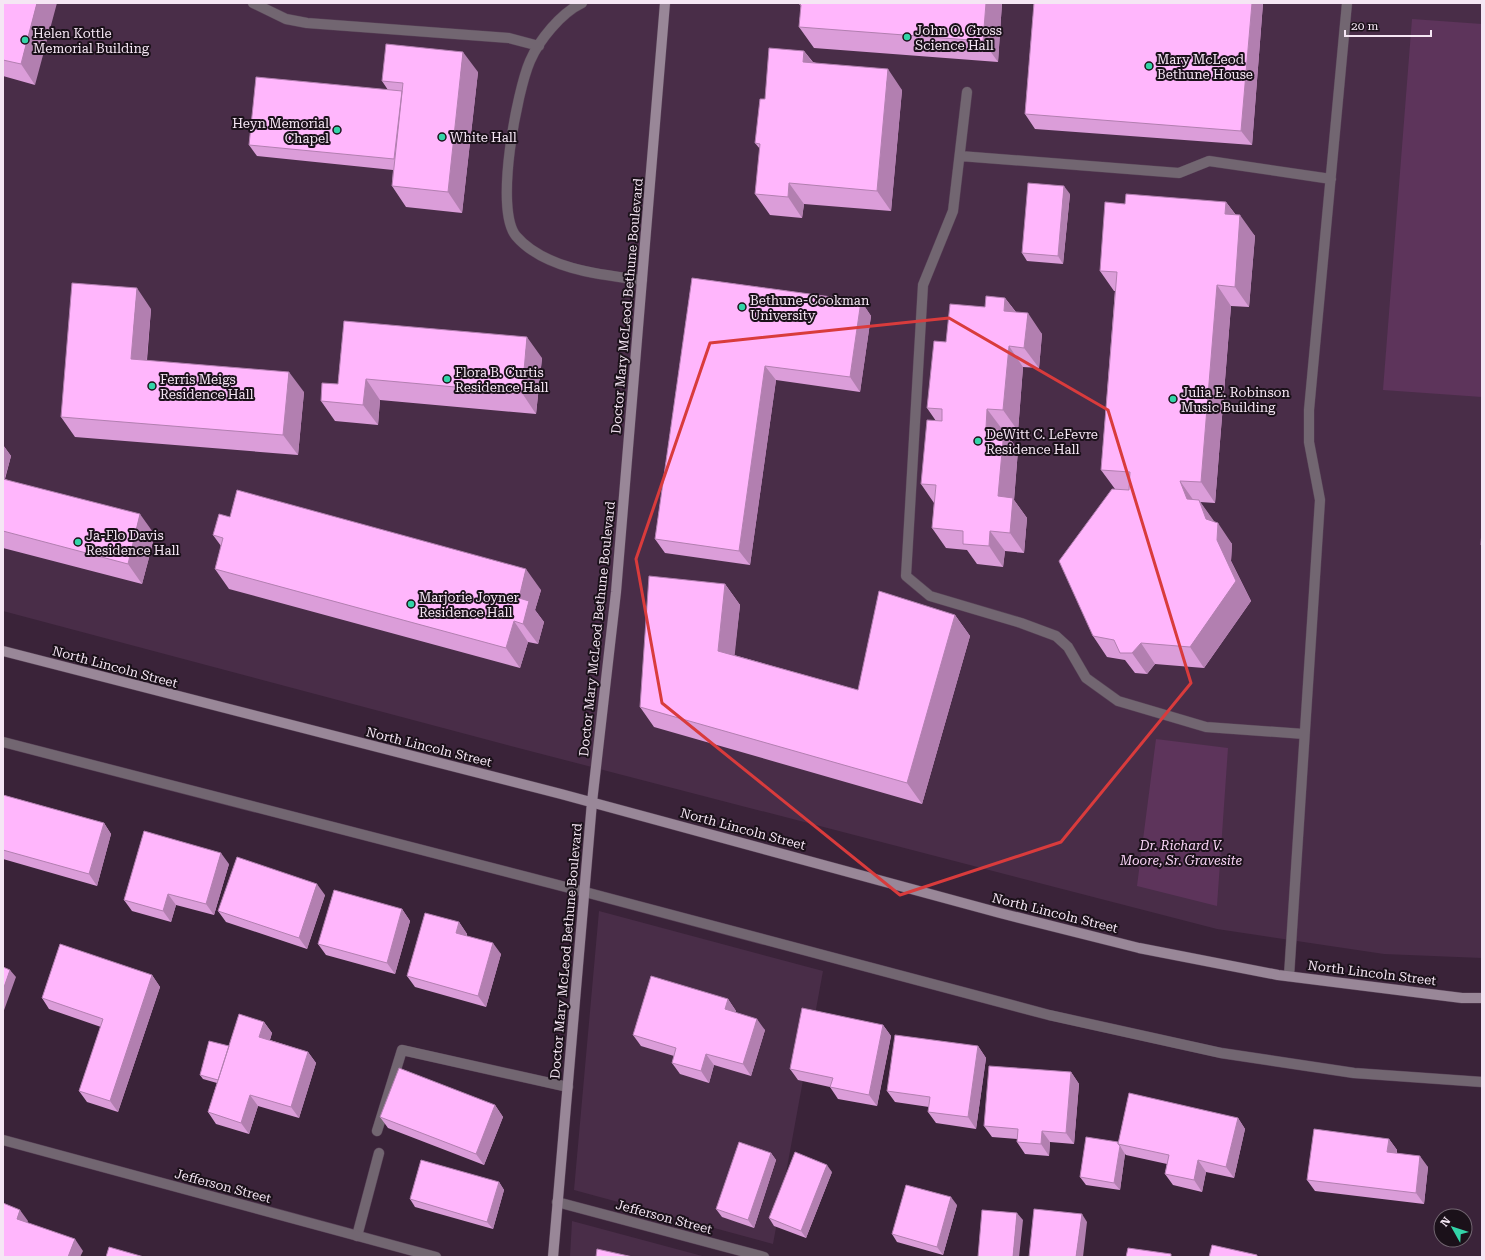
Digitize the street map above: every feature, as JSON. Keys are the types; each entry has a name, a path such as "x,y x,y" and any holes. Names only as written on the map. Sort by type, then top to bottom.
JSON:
{"street":[{"path":"253,3 286,19 307,23 509,38 539,46"},
{"path":"569,3 581,3"},
{"path":"581,3 549,30 531,60 521,86 506,179 507,208 515,234 533,251 565,266 600,275 642,280"},
{"name":"Doctor Mary McLeod Bethune Boulevard","path":"554,1257 557,1202 592,802 616,592 665,3"},
{"path":"1290,976 1304,734 1320,500 1309,442 1309,410 1347,3"},
{"path":"967,92 953,211 923,285 906,576 930,596 1022,623 1056,636 1068,648 1086,678 1118,701 1206,726 1304,734"},
{"path":"960,156 1179,173 1209,161 1331,179"},
{"name":"North Lincoln Street","path":"3,651 592,802 1000,913 1139,948 1290,976 1462,998 1482,998"},
{"path":"3,742 585,892 1049,1015 1221,1053 1354,1073 1482,1082"},
{"path":"377,1131 402,1050 568,1087"},
{"name":"Jefferson Street","path":"3,1140 436,1257"},
{"path":"357,1236 379,1153"},
{"name":"Jefferson Street","path":"557,1202 764,1257"}],"highlighted area":[{"path":"949,318 1108,410 1191,683 1061,842 900,895 662,703 636,559 710,343"}],"shaded area":[{"name":"Bethune-Cookman University","path":"3,3 1482,3 1482,958 1384,954 1217,929 530,751 3,611"},
{"path":"599,911 823,971 773,1244 574,1190"},
{"path":"572,1221 706,1257 570,1257"}],"green space":[{"path":"1412,19 1482,24 1482,397 1383,390"},
{"name":"Dr. Richard V. Moore, Sr. Gravesite","path":"1156,739 1228,748 1217,906 1137,886"}],"building":[{"path":"3,3 37,3 21,64 3,60"},
{"path":"799,3 986,3 983,41 799,27 801,5"},
{"name":"Mary McLeod Bethune House","path":"1034,3 1252,3 1241,131 1025,114"},
{"name":"White Hall","path":"386,44 463,52 448,192 392,186 403,83 382,81"},
{"path":"769,48 804,51 803,62 888,69 877,191 789,183 788,197 755,194 760,144 755,143 760,99 765,99"},
{"name":"Heyn Memorial Chapel","path":"256,77 402,91 394,159 249,145"},
{"path":"1028,183 1064,186 1058,256 1022,253"},
{"name":"Julia E. Robinson Music Building","path":"1126,194 1226,202 1225,214 1240,215 1235,287 1217,285 1201,482 1180,481 1187,499 1199,500 1206,519 1218,523 1217,540 1236,581 1190,647 1141,643 1132,653 1120,653 1114,640 1093,636 1059,561 1112,489 1129,490 1130,472 1101,470 1117,272 1100,271 1105,202 1125,204"},
{"path":"692,278 861,301 850,377 765,366 739,551 655,539"},
{"name":"Ferris Meigs Residence Hall","path":"72,283 137,288 131,359 289,372 283,435 61,417"},
{"name":"DeWitt C. LeFevre Residence Hall","path":"986,296 1005,298 1004,311 1028,313 1024,348 1009,346 1003,410 987,409 986,428 1004,430 998,496 1013,498 1010,533 990,531 989,546 963,544 963,531 932,528 936,485 921,484 927,420 942,421 942,409 927,408 934,341 946,342 950,304 985,307"},
{"path":"344,321 527,337 522,393 366,379 363,405 321,401 322,383 338,384"},
{"name":"Ja-Flo Davis Residence Hall","path":"3,479 140,514 128,564 3,531"},
{"name":"Marjorie Joyner Residence Hall","path":"237,490 526,569 519,598 529,601 523,624 514,621 506,648 215,569 223,538 213,535 219,514 230,517"},
{"path":"649,576 725,584 718,651 858,690 879,591 955,615 907,783 640,707"},
{"path":"3,795 104,823 89,874 3,850"},
{"path":"144,831 221,853 206,904 168,894 163,911 124,900"},
{"path":"237,857 317,884 299,938 218,911"},
{"path":"334,890 402,909 387,963 318,944"},
{"path":"425,913 459,922 456,933 493,943 478,996 407,976"},
{"path":"60,944 152,975 110,1101 79,1091 103,1019 42,998"},
{"path":"3,967 10,970 3,990"},
{"path":"651,976 728,999 725,1009 757,1019 743,1064 706,1054 701,1071 672,1063 676,1048 633,1035"},
{"path":"802,1008 883,1025 869,1095 830,1087 833,1078 790,1069"},
{"path":"239,1014 264,1022 259,1037 308,1052 291,1107 250,1095 241,1123 208,1112"},
{"path":"895,1035 978,1046 968,1117 928,1112 930,1097 887,1091"},
{"path":"209,1041 229,1046 218,1080 200,1075"},
{"path":"989,1066 1071,1072 1066,1133 1042,1131 1041,1144 1017,1142 1018,1129 984,1126"},
{"path":"399,1068 495,1105 476,1154 380,1117"},
{"path":"1129,1093 1238,1118 1226,1167 1198,1160 1194,1180 1165,1174 1169,1155 1118,1144"},
{"path":"1314,1129 1389,1139 1387,1152 1420,1156 1416,1193 1307,1180"},
{"path":"1086,1137 1118,1142 1120,1146 1114,1183 1080,1177"},
{"path":"739,1142 771,1153 748,1220 716,1209"},
{"path":"795,1152 827,1165 801,1231 769,1218"},
{"path":"421,1160 499,1182 487,1222 410,1199"},
{"path":"906,1185 951,1197 937,1247 892,1234"},
{"path":"3,1203 20,1210 17,1219 75,1239 68,1257 3,1257"},
{"path":"1034,1209 1082,1214 1076,1257 1029,1257"},
{"path":"982,1210 1017,1213 1013,1257 978,1257"},
{"path":"1212,1245 1257,1255 1257,1257 1209,1257"},
{"path":"109,1247 144,1257 106,1257"},
{"path":"1128,1248 1171,1254 1171,1257 1126,1257"},
{"path":"597,1249 633,1257 596,1257"}],"place":[{"name":"John O. Gross Science Hall","path":"907,37"},
{"name":"Helen Kottle Memorial Building","path":"25,40"},
{"name":"Mary McLeod Bethune House","path":"1149,66"},
{"name":"Heyn Memorial Chapel","path":"337,130"},
{"name":"White Hall","path":"442,137"},
{"name":"Bethune-Cookman University","path":"742,307"},
{"name":"Flora B. Curtis Residence Hall","path":"447,379"},
{"name":"Ferris Meigs Residence Hall","path":"152,386"},
{"name":"Julia E. Robinson Music Building","path":"1173,399"},
{"name":"DeWitt C. LeFevre Residence Hall","path":"978,441"},
{"name":"Ja-Flo Davis Residence Hall","path":"78,542"},
{"name":"Marjorie Joyner Residence Hall","path":"411,604"}]}
